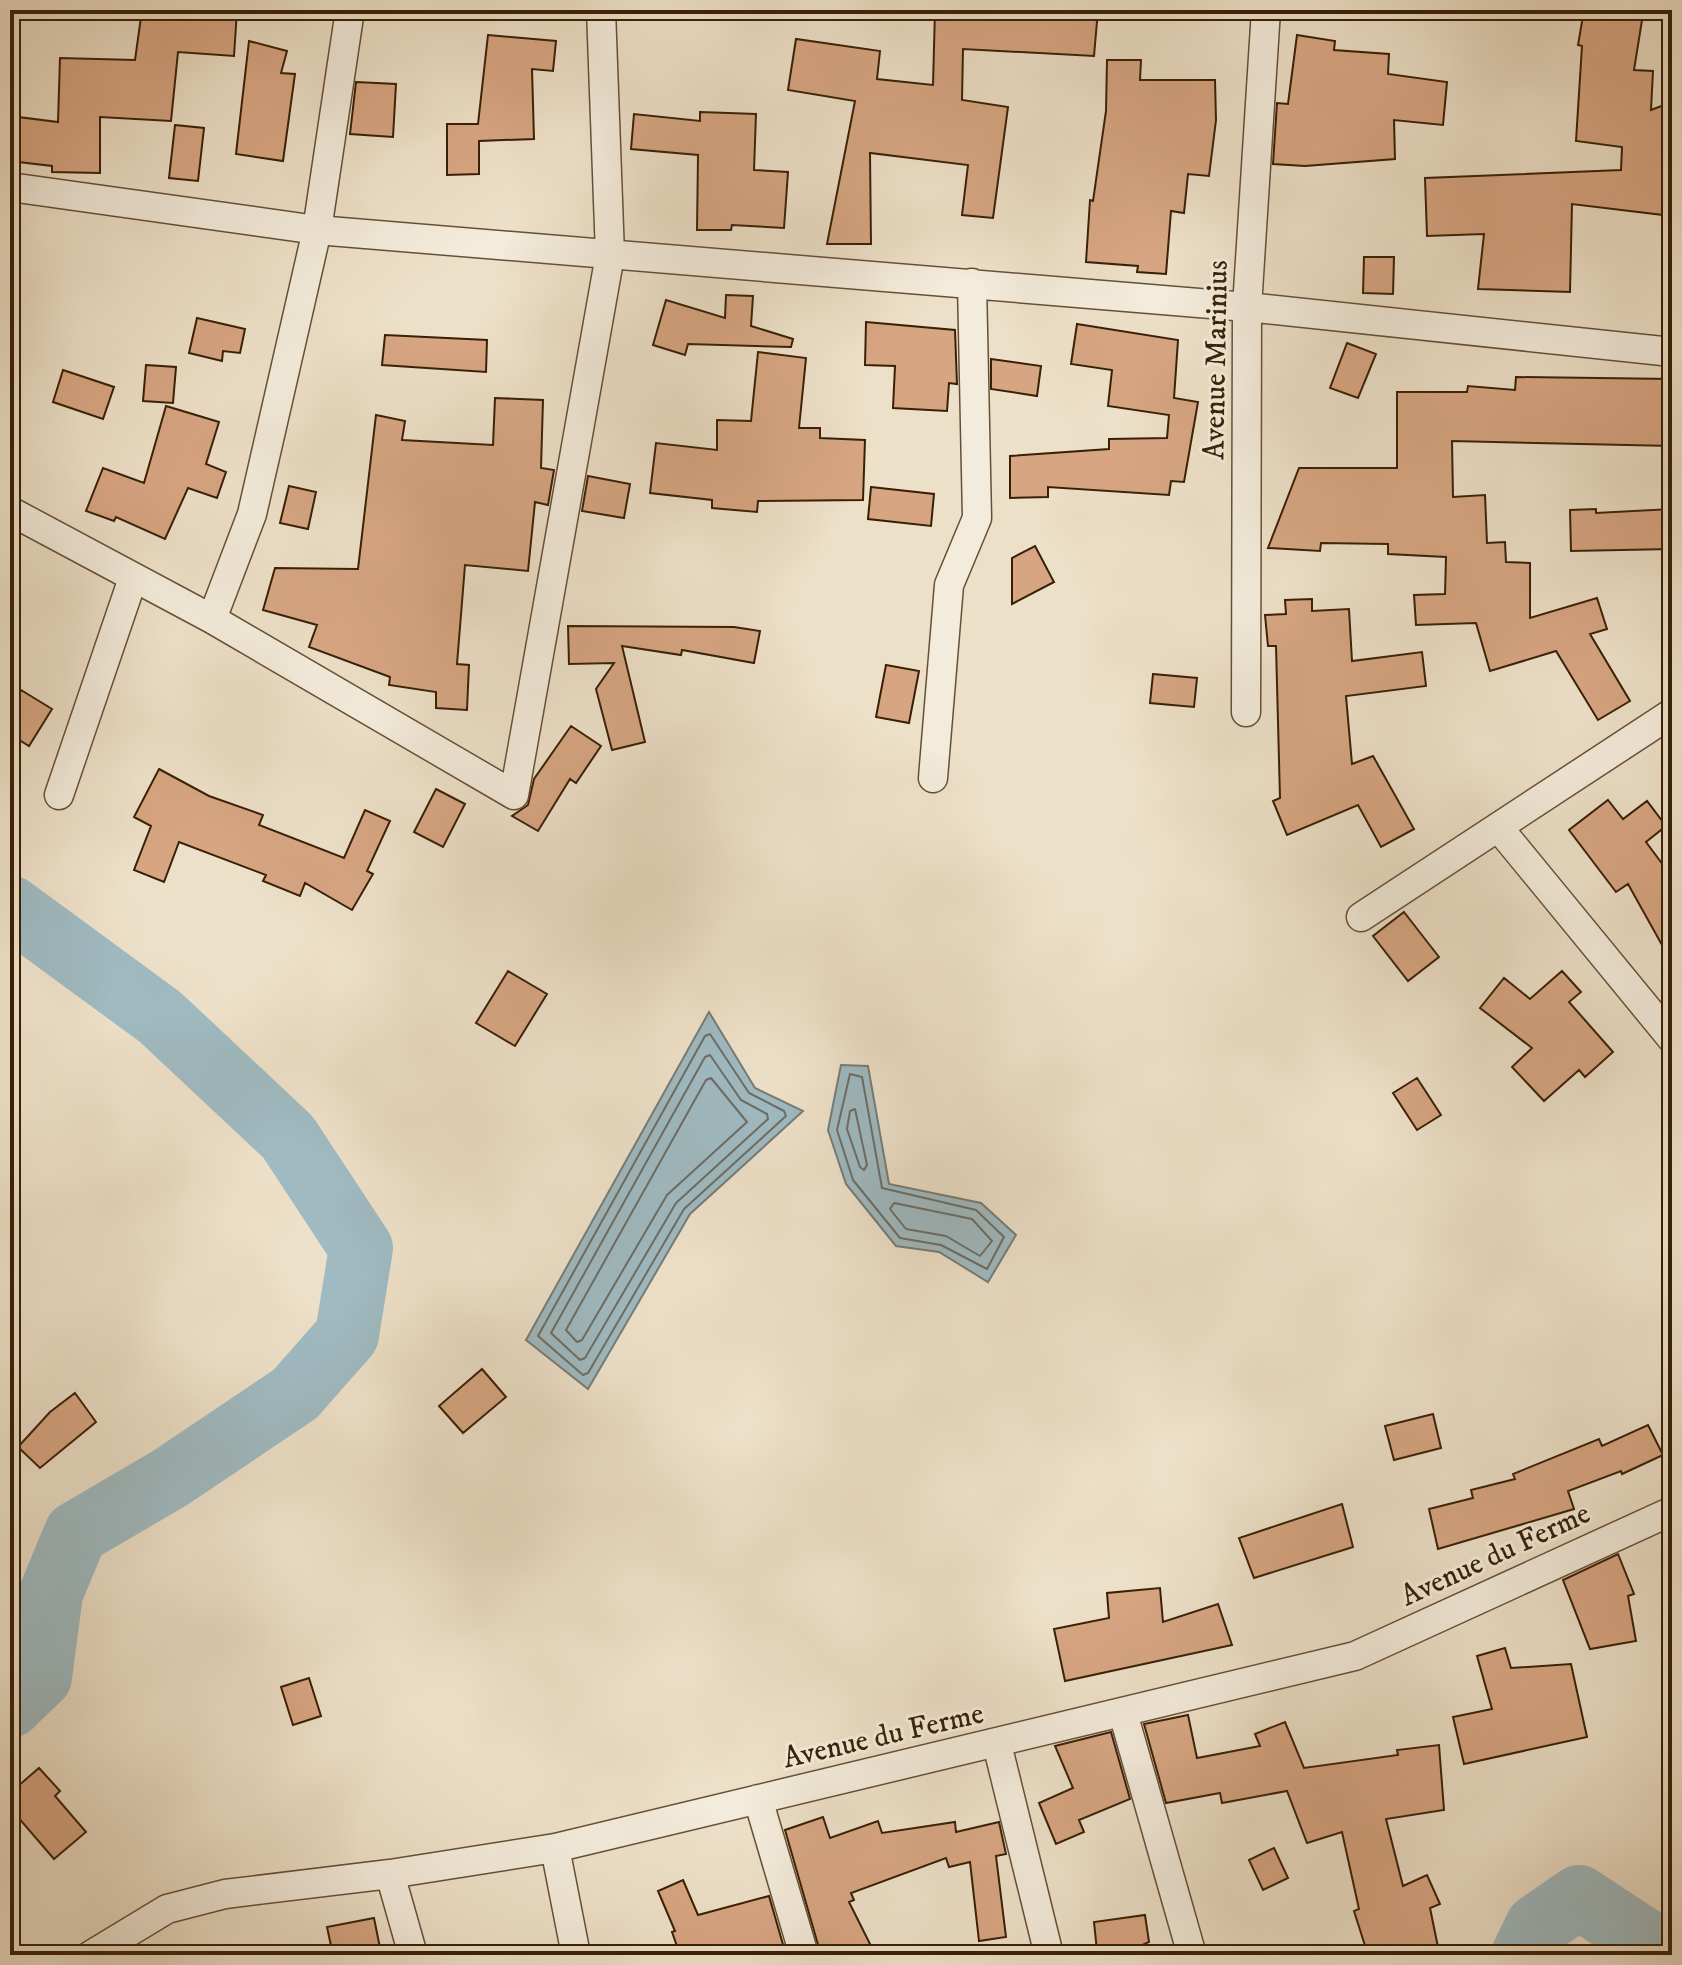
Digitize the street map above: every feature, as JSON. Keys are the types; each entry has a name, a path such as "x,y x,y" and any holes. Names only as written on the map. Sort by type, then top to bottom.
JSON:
{"street":[{"path":"212,619 252,514 317,230 350,10"},
{"path":"10,511 212,619 514,795 610,255 601,10"},
{"name":"Avenue Marinius","path":"1246,712 1247,307 1266,10"},
{"path":"10,187 317,230 1247,307 1672,352"},
{"path":"933,778 949,585 977,518 972,283"},
{"path":"59,795 133,578"},
{"path":"1361,917 1672,713"},
{"path":"1498,827 1672,1039"},
{"name":"Avenue du Ferme","path":"91,1955 167,1909 225,1894 390,1874 555,1848 1355,1656 1672,1511"},
{"path":"1123,1713 1192,1955"},
{"path":"997,1744 1049,1955"},
{"path":"758,1799 804,1955"},
{"path":"555,1848 576,1955"},
{"path":"390,1874 413,1955"}],"water":[{"path":"709,1012 755,1088 803,1111 690,1214 588,1389 526,1340"},
{"path":"841,1065 868,1066 889,1184 981,1203 1016,1235 988,1282 939,1252 896,1246 846,1184 828,1130"}],"building":[{"path":"142,10 237,10 234,56 178,52 171,121 100,117 100,173 52,172 52,166 10,161 10,116 58,122 60,58 135,60"},
{"path":"935,10 1098,10 1094,56 963,49 962,100 1008,107 993,218 962,215 968,165 870,153 871,244 827,244 855,101 788,90 796,39 880,51 877,79 933,85"},
{"path":"1584,10 1643,14 1634,70 1653,71 1651,110 1672,102 1672,216 1572,204 1570,292 1478,289 1484,234 1427,236 1425,178 1621,170 1622,147 1576,141 1582,46 1578,45"},
{"path":"488,35 556,41 553,71 532,69 534,139 479,141 479,174 447,175 447,124 478,124"},
{"path":"1297,35 1335,41 1334,50 1389,54 1388,74 1447,82 1443,125 1394,120 1395,159 1305,166 1273,164 1277,103 1288,104"},
{"path":"249,41 287,51 281,73 295,74 283,161 236,154"},
{"path":"1107,60 1141,60 1140,80 1215,80 1216,120 1209,176 1188,174 1184,213 1171,211 1166,274 1137,272 1138,266 1086,262 1090,200 1093,201 1106,111"},
{"path":"356,82 396,84 393,137 350,134"},
{"path":"700,112 756,114 754,170 788,172 784,228 732,225 731,230 697,230 698,155 631,149 634,114 700,121"},
{"path":"175,125 204,128 198,181 169,178"},
{"path":"1364,257 1394,257 1393,294 1363,293"},
{"path":"726,295 753,296 751,326 793,339 791,347 688,344 685,355 653,345 666,300 725,318"},
{"path":"197,318 245,329 240,353 223,351 222,361 189,353"},
{"path":"866,322 955,330 957,384 949,383 947,411 893,408 895,366 865,365"},
{"path":"1077,324 1178,340 1174,398 1198,402 1184,482 1171,481 1169,495 1048,487 1048,497 1010,498 1010,456 1109,449 1109,439 1167,438 1169,415 1108,406 1112,370 1071,364"},
{"path":"385,335 487,340 486,372 382,365"},
{"path":"1347,343 1376,354 1358,398 1330,388"},
{"path":"758,352 806,358 799,428 820,428 820,438 865,440 863,500 758,501 757,512 712,508 712,500 650,493 656,443 717,450 717,420 751,421"},
{"path":"991,359 1041,366 1037,396 991,389"},
{"path":"146,365 176,367 173,403 143,401"},
{"path":"63,370 114,387 103,419 53,402"},
{"path":"1516,377 1672,379 1672,446 1452,441 1453,497 1485,495 1487,543 1505,542 1506,562 1530,563 1530,618 1597,598 1607,629 1590,634 1630,701 1598,720 1556,651 1490,671 1476,623 1416,625 1414,595 1445,594 1446,557 1388,554 1388,544 1321,543 1320,551 1268,548 1299,468 1397,468 1397,392 1467,392 1468,386 1515,390"},
{"path":"495,398 543,400 541,468 554,470 548,505 535,502 528,571 465,565 457,664 469,665 467,710 436,708 436,692 389,685 390,677 309,647 317,625 263,610 275,568 358,569 376,415 405,421 402,440 493,445"},
{"path":"166,406 219,422 206,464 226,472 217,498 188,488 165,539 116,517 114,521 86,511 103,468 144,483"},
{"path":"588,476 630,484 624,518 582,511"},
{"path":"289,486 316,492 308,529 280,523"},
{"path":"871,487 934,494 931,526 868,519"},
{"path":"1596,509 1596,513 1672,509 1672,549 1571,551 1570,510"},
{"path":"1035,546 1054,582 1012,604 1012,558"},
{"path":"1312,599 1312,611 1349,609 1352,661 1422,652 1426,686 1346,696 1352,764 1373,756 1414,829 1381,847 1358,805 1287,835 1273,801 1280,798 1276,646 1268,646 1265,615 1286,614 1285,600"},
{"path":"568,626 734,627 760,631 754,663 682,650 681,655 622,646 645,742 612,750 596,689 614,663 569,664"},
{"path":"886,665 919,671 909,723 876,717"},
{"path":"1153,674 1197,678 1194,707 1150,703"},
{"path":"21,690 52,709 29,746 10,734 10,708"},
{"path":"571,726 601,746 576,783 570,779 538,831 512,816 528,805 534,779"},
{"path":"159,769 209,796 263,815 259,825 344,858 365,810 390,821 367,871 373,874 352,910 305,883 300,896 263,881 266,875 179,842 164,882 134,870 151,826 134,817"},
{"path":"436,789 465,804 443,847 414,832"},
{"path":"1608,800 1623,819 1647,801 1666,826 1646,842 1672,877 1672,963 1628,884 1616,892 1569,830"},
{"path":"1404,912 1439,957 1408,981 1373,936"},
{"path":"508,971 547,994 515,1046 476,1023"},
{"path":"1562,971 1581,992 1569,1002 1613,1052 1585,1077 1579,1070 1544,1101 1512,1067 1532,1048 1480,1008 1504,978 1530,999"},
{"path":"1417,1078 1441,1115 1417,1130 1393,1093"},
{"path":"482,1369 506,1397 463,1433 439,1406"},
{"path":"75,1393 96,1422 40,1468 18,1447 50,1412"},
{"path":"1433,1414 1441,1448 1394,1460 1385,1426"},
{"path":"1648,1425 1663,1455 1622,1474 1621,1471 1568,1491 1574,1509 1438,1549 1429,1509 1473,1498 1471,1490 1515,1479 1513,1474 1599,1439 1602,1446"},
{"path":"1342,1504 1353,1547 1254,1578 1239,1538"},
{"path":"1618,1554 1634,1594 1628,1596 1636,1641 1590,1649 1563,1580"},
{"path":"1160,1588 1163,1622 1218,1604 1232,1645 1065,1681 1054,1629 1109,1618 1107,1593"},
{"path":"1505,1648 1511,1668 1571,1664 1587,1737 1464,1764 1453,1717 1492,1709 1477,1656"},
{"path":"309,1678 321,1716 293,1725 281,1687"},
{"path":"1188,1715 1197,1758 1260,1746 1255,1734 1285,1722 1304,1768 1398,1755 1397,1750 1439,1745 1444,1810 1386,1819 1403,1886 1427,1875 1440,1904 1430,1908 1438,1947 1394,1955 1368,1955 1354,1911 1359,1909 1342,1832 1307,1843 1287,1791 1222,1803 1220,1793 1166,1803 1144,1724"},
{"path":"1111,1732 1130,1799 1079,1820 1084,1832 1056,1844 1039,1803 1073,1788 1055,1746"},
{"path":"39,1768 60,1791 55,1796 86,1832 54,1859 10,1808 10,1793"},
{"path":"823,1817 830,1838 878,1821 882,1833 955,1822 956,1832 999,1822 1006,1854 996,1856 1006,1937 979,1941 970,1862 949,1867 946,1858 851,1893 854,1900 849,1902 872,1948 856,1955 821,1955 785,1830"},
{"path":"1274,1848 1288,1878 1263,1890 1249,1860"},
{"path":"683,1880 698,1915 769,1896 786,1955 680,1955 672,1932 675,1931 658,1891"},
{"path":"1145,1915 1149,1942 1123,1954 1122,1949 1097,1951 1094,1922"},
{"path":"374,1918 380,1948 333,1955 327,1927"}],"waterway":[{"path":"10,907 160,1017 288,1137 361,1248 347,1335 295,1394 170,1478 76,1533 51,1593 40,1677 10,1706"},
{"path":"1523,1955 1537,1926 1579,1897 1667,1955"}]}
